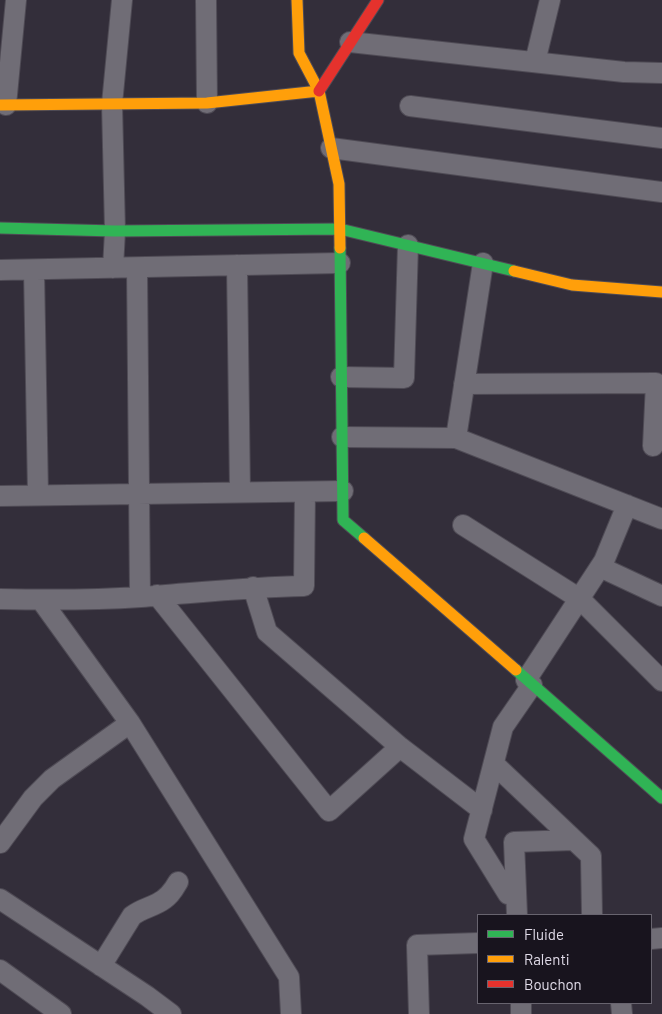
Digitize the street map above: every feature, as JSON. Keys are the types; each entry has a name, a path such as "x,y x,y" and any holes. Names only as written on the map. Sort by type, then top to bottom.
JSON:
{"street":[{"path":"16,0 5,53 3,105 207,104 318,90 378,0"},
{"path":"113,268 115,231 112,104 122,0"},
{"path":"206,0 207,104"},
{"path":"297,0 299,53 318,90 339,184 343,520 662,798"},
{"path":"536,62 550,0"},
{"path":"350,42 624,72 662,72"},
{"path":"410,106 662,138"},
{"path":"331,148 662,192"},
{"path":"0,228 115,231 340,229 572,284 662,292"},
{"path":"341,378 404,378 408,246"},
{"path":"0,270 340,262"},
{"path":"456,438 483,263"},
{"path":"238,265 240,492"},
{"path":"136,268 139,494 149,596 329,811 400,747"},
{"path":"34,270 38,495"},
{"path":"464,384 656,383 658,409 653,446"},
{"path":"342,437 456,438 662,518"},
{"path":"0,496 343,491"},
{"path":"0,600 149,596 253,587 304,586 305,492"},
{"path":"516,894 508,894 474,839 504,727 529,682 600,567 628,505"},
{"path":"463,525 580,599 662,681"},
{"path":"600,567 662,596"},
{"path":"253,587 267,632 400,747 482,810"},
{"path":"41,600 130,723 289,977 291,1014"},
{"path":"0,843 33,798 52,779 130,723"},
{"path":"494,764 591,856 592,914"},
{"path":"517,914 514,842 574,840"},
{"path":"101,966 132,916 159,903 170,894 178,882"},
{"path":"0,899 171,1014"},
{"path":"419,1014 417,945 477,943"},
{"path":"0,970 55,1012"}],"traffic: fast":[{"path":"0,228 115,231 340,229 514,271"},
{"path":"340,248 343,520 364,538"},
{"path":"516,670 662,798"}],"traffic: slow":[{"path":"297,0 299,53 319,91 339,184 340,248"},
{"path":"0,105 207,103 319,91"},
{"path":"514,271 572,285 662,292"},
{"path":"364,538 516,670"}],"traffic: jam":[{"path":"319,91 378,0"}]}
